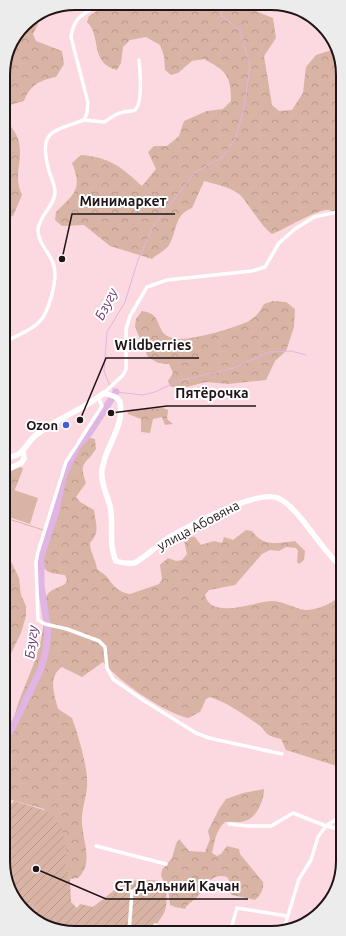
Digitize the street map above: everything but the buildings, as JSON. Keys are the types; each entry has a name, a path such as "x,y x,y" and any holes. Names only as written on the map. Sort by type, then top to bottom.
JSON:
{"street":[{"path":"84,120 87,113 88,103 70,37 72,26 78,17 90,10"},
{"path":"10,339 38,323 44,316 56,278 53,263 42,243 38,231 41,218 54,198 55,190 44,151 45,142 48,136 54,131 84,120 104,122 111,116 121,112 133,111 138,105 140,87 139,60"},
{"path":"10,456 15,456 23,451 37,434 103,393 123,375 126,369 126,329 130,316 147,287 167,280 252,271 265,266 280,243 295,229 306,224 314,217 336,212"},
{"path":"103,393 102,406 66,462 38,552 36,562 38,620 50,626 58,626 99,641 105,647 107,668 113,679 181,724 209,738 282,754"},
{"name":"улица Абовяна","path":"103,393 114,396 121,405 120,421 104,463 102,474 113,523 112,554 116,561 124,564 135,563 169,538 241,502 270,496 278,498 290,507 336,562"},
{"path":"10,468 22,461 23,451"},
{"path":"229,824 271,826 293,813 336,828"},
{"path":"285,925 300,879 311,860 318,837 326,826 336,820"},
{"path":"96,846 166,864"},
{"path":"129,926 132,891"},
{"path":"232,926 236,908 287,916"}],"green space":[{"path":"98,10 253,10 273,18 276,38 264,56 272,105 279,111 292,110 303,93 306,67 316,55 331,50 335,62 336,75 336,215 329,210 318,212 272,234 262,224 240,195 229,188 204,181 192,208 186,211 179,219 169,245 152,259 110,246 84,225 62,226 55,220 56,212 68,201 75,191 77,180 72,163 81,155 100,158 114,164 142,186 156,169 148,152 154,146 167,146 179,136 184,121 207,111 223,109 231,101 231,92 228,79 218,67 204,59 192,61 178,73 171,75 165,70 164,56 160,45 146,37 130,40 123,47 121,63 117,70 108,67 99,55 94,34 87,22 89,16"},
{"path":"40,21 33,34 36,41 62,51 64,64 56,77 36,84 26,95 24,101 10,105 10,71 12,58 21,39 29,29"},
{"path":"10,125 18,139 20,150 18,181 22,195 13,216 10,217"},
{"path":"273,301 286,302 295,309 294,327 286,351 275,361 266,380 228,384 206,382 179,389 170,386 168,381 173,373 169,364 158,363 148,357 135,327 136,319 142,311 154,316 163,332 172,338 179,339 198,337 247,322 261,310 264,304"},
{"path":"163,408 168,410 167,419 173,424 165,425 162,417 153,419 150,433 141,432 141,419 128,414 127,410"},
{"path":"85,437 95,439 96,449 84,464 83,471 86,483 76,497 80,502 94,510 96,532 90,543 97,569 123,592 130,594 159,584 162,579 160,565 168,558 176,561 182,560 187,554 184,540 187,536 195,537 201,545 214,541 222,543 224,537 233,540 246,530 252,531 261,540 266,542 277,543 295,541 305,551 304,560 299,564 297,562 298,551 296,548 286,547 279,551 270,550 262,554 235,585 209,590 205,595 209,602 215,607 224,608 234,608 275,601 300,609 311,610 336,599 336,766 286,750 281,739 271,736 245,715 216,699 210,697 206,699 200,712 188,718 154,703 120,679 103,662 82,677 62,667 57,671 53,681 55,698 58,709 72,718 82,752 87,780 82,818 87,859 86,866 78,878 70,879 66,864 66,851 44,809 10,800 11,740 15,714 41,641 45,599 48,593 65,584 67,580 65,575 49,572 43,565 42,554 48,532 10,519 48,531 66,470 77,447"},
{"path":"21,467 23,469 10,502 10,472"},
{"path":"14,490 38,498 30,524 10,517 10,503"},
{"path":"10,559 19,578 21,595 26,606 26,616 21,633 10,656"},
{"path":"264,789 263,798 259,808 253,816 245,821 225,822 222,825 216,836 212,853 217,856 221,854 227,846 239,849 240,854 263,882 262,892 259,896 255,900 232,895 228,891 230,882 227,877 221,876 212,879 185,909 170,905 168,889 161,876 162,870 172,858 179,839 189,851 205,852 210,839 208,831 226,799 243,793"},
{"path":"14,801 44,810 53,816 62,829 66,851 66,864 70,879 71,902 77,908 80,904 93,907 126,883 142,880 166,882 167,899 165,910 156,925 62,925 54,923 36,913 37,908 32,904 26,904 23,900 15,886 11,874 10,805"},
{"path":"26,904 32,904 37,908 36,913"}],"waterway":[{"name":"Бзугу","path":"110,386 104,371 107,332 125,302 138,260 154,225 195,172 223,157 236,137 244,108 250,66 240,30 222,16 221,10"},
{"path":"112,388 116,392 143,395 155,392 178,381 234,368 269,352 291,351 306,355"},
{"name":"Бзугу","path":"10,732 41,669 46,649 48,631 41,585 41,556 55,515 63,477 77,447 88,435 116,392"}],"place":[{"name":"Минимаркет","path":"62,259"},
{"name":"Пятёрочка","path":"111,413"},
{"name":"Wildberries","path":"80,420"},
{"name":"Ozon","path":"66,425"},
{"name":"СТ Дальний Качан","path":"36,869"}]}
